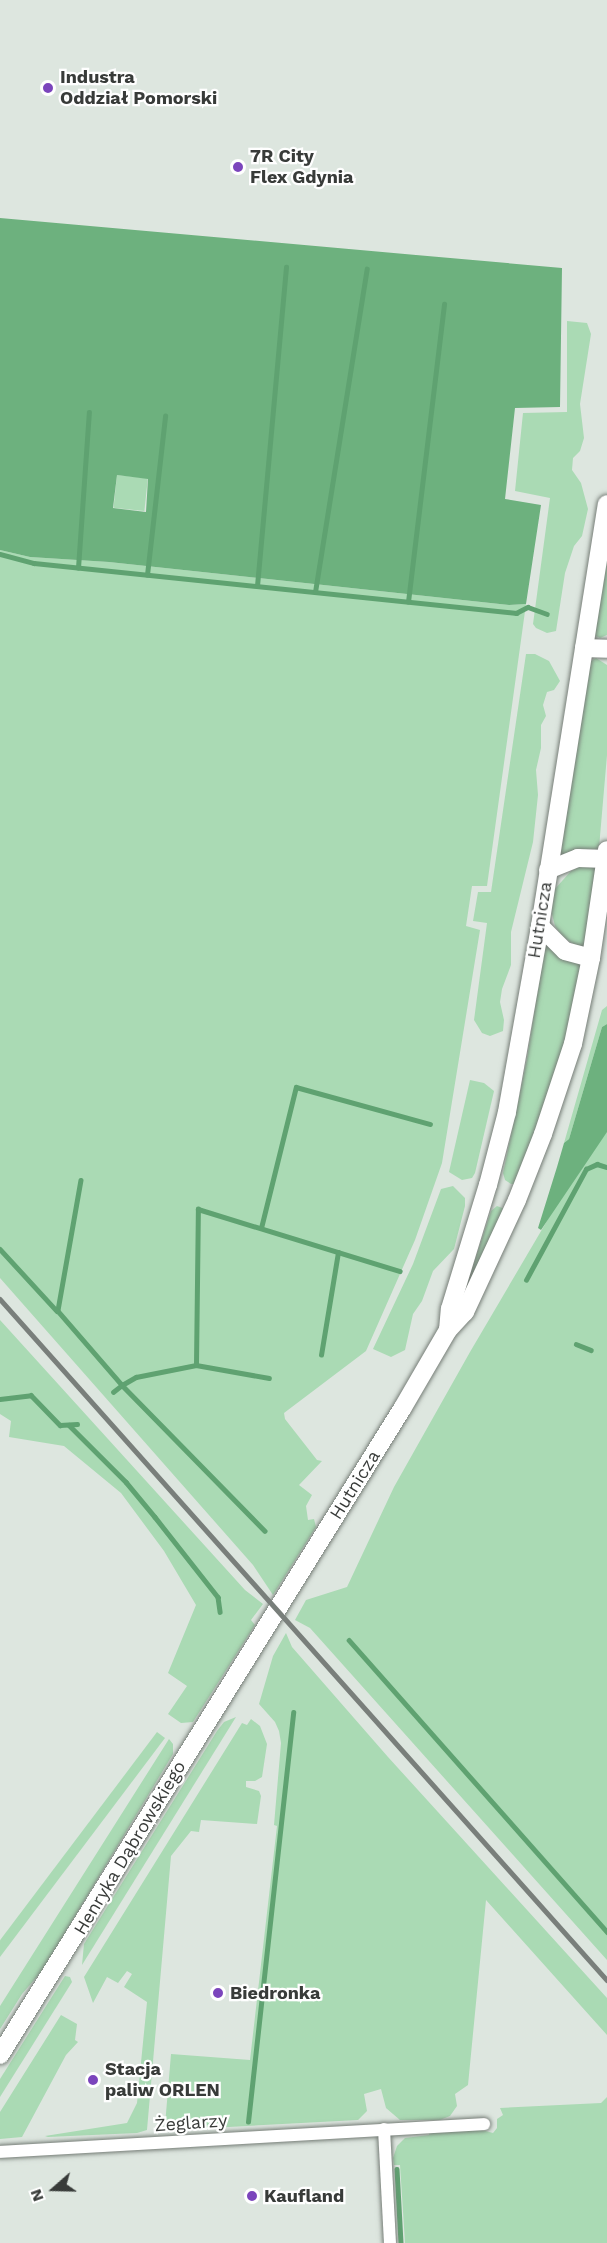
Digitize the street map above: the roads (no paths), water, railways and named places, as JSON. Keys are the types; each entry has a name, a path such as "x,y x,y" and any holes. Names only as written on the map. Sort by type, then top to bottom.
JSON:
{"main road":[{"name":"Hutnicza","path":"448,1330 450,1309 488,1185 507,1112 540,926 607,504"},
{"path":"584,648 607,649"},
{"name":"Hutnicza","path":"259,1639 402,1410 448,1330 465,1312 517,1200 543,1134 573,1044 591,958 607,850"},
{"path":"548,870 578,858 606,860"},
{"path":"540,926 565,951 591,958"},
{"path":"488,1185 517,1200"},
{"name":"Henryka Dąbrowskiego","path":"0,2055 259,1639"}],"street":[{"name":"Żeglarzy","path":"0,2152 484,2124"},
{"path":"384,2129 390,2243"}],"waterway":[{"path":"257,586 286,267"},
{"path":"315,592 367,269"},
{"path":"408,602 444,304"},
{"path":"78,568 89,412"},
{"path":"147,575 165,416"},
{"path":"0,554 34,563 516,613 528,607 547,614"},
{"path":"261,1228 296,1087 430,1124"},
{"path":"526,1280 586,1169 597,1164 607,1167"},
{"path":"81,1180 58,1311 122,1385 136,1377 196,1365 269,1378"},
{"path":"196,1365 198,1209 400,1271"},
{"path":"0,1249 57,1311"},
{"path":"321,1355 338,1252"},
{"path":"576,1344 591,1350"},
{"path":"113,1392 122,1385 265,1531"},
{"path":"0,1399 31,1395 60,1425 77,1424"},
{"path":"69,1425 126,1482 155,1517 218,1597 220,1612"},
{"path":"349,1640 607,1932"},
{"path":"248,2122 293,1712"},
{"path":"397,2169 401,2243"}],"railway":[{"path":"0,1299 607,1980"}],"place":[{"name":"Industra Oddział Pomorski","path":"48,88"},
{"name":"7R City Flex Gdynia","path":"238,167"},
{"name":"Biedronka","path":"218,1993"},
{"name":"Stacja paliw ORLEN","path":"93,2080"},
{"name":"Kaufland","path":"252,2196"}]}
